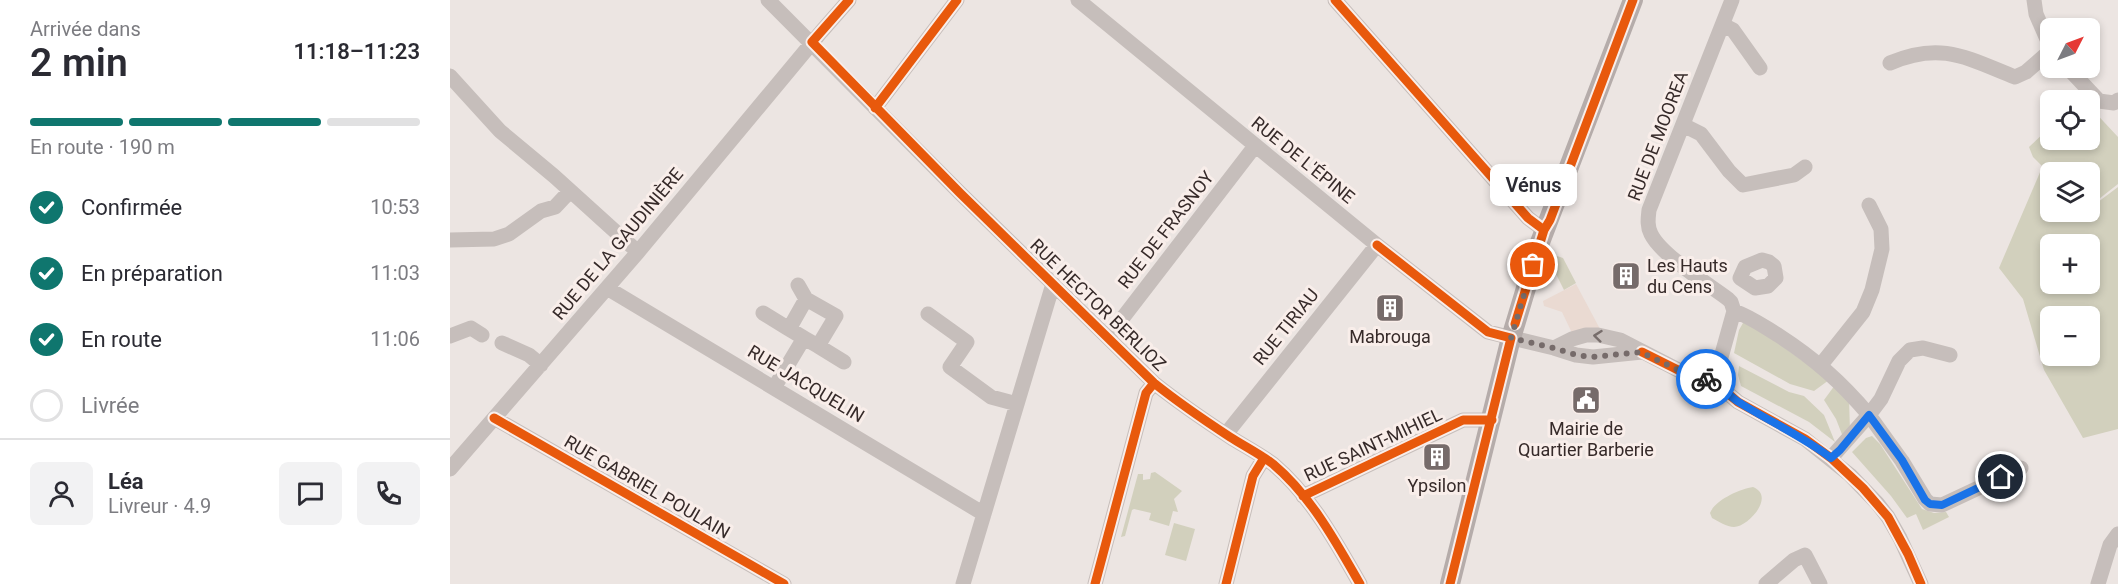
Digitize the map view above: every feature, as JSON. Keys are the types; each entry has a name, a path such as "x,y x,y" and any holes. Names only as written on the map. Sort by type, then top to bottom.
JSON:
{"main road":[{"path":"1450,584 1511,338 1544,230 1550,220 1633,0"}],"street":[{"name":"RUE HECTOR BERLIOZ","path":"768,0 1154,383 1272,464 1303,496 1336,541 1360,584"},
{"name":"RUE DE LA GAUDINIÈRE","path":"450,469 638,252 849,0"},
{"path":"875,108 957,0"},
{"name":"RUE DE L'ÉPINE","path":"1078,0 1377,245 1488,332 1576,355 1593,357 1641,352"},
{"path":"1335,0 1528,218 1544,230"},
{"name":"RUE DE MOOREA","path":"1732,0 1649,210 1648,226 1654,240 1731,305 1750,316 1837,379 1869,415 1902,460 1925,500 1930,504 1942,505 2021,468"},
{"path":"2034,0 2040,25"},
{"path":"1722,25 1733,30 1760,68"},
{"path":"1890,63 1910,54 1944,52 1956,54 2015,77 2026,72 2040,60"},
{"path":"450,76 500,131 638,252"},
{"path":"2077,78 2099,101 2114,103 2118,100"},
{"path":"1683,125 1701,134 1743,186 1794,175 1805,167"},
{"name":"RUE DE FRASNOY","path":"1108,337 1255,146"},
{"path":"450,240 494,239 510,234 542,211 555,207 570,191"},
{"path":"1820,366 1863,312 1872,290 1882,249 1881,229 1869,206"},
{"name":"RUE TIRIAU","path":"1226,434 1377,245"},
{"path":"1712,380 1720,361 1731,305 1746,283"},
{"path":"963,584 1053,284"},
{"name":"RUE JACQUELIN","path":"607,288 984,514"},
{"path":"789,328 802,292 836,316 818,346"},
{"path":"763,313 844,362"},
{"path":"928,314 967,342 950,368 991,397 1017,404"},
{"path":"450,336 471,328 482,335"},
{"path":"1554,348 1582,336 1598,334 1620,340 1684,373 1712,380 1738,402 1805,439 1831,458 1863,488 1888,517 1921,584"},
{"path":"774,388 804,338"},
{"path":"502,343 530,355 540,365"},
{"path":"1831,458 1881,399 1899,361 1910,350 1923,348 1950,355"},
{"path":"1095,584 1146,393 1154,383"},
{"name":"RUE GABRIEL POULAIN","path":"494,418 784,584"},
{"name":"RUE SAINT-MIHIEL","path":"1303,496 1464,420 1492,420"},
{"path":"1226,584 1253,476 1264,458"},
{"path":"2098,584 2110,545 2118,534"},
{"path":"1766,584 1794,560 1805,555 1818,580"}],"shaded area":[{"path":"2100,118 2118,137 2118,184 2100,198 2100,162 2040,162 2040,164 2033,157 2029,147 2040,137 2040,150 2100,150"},
{"path":"2040,172 2040,222 2100,222 2100,200 2118,187 2118,429 2083,438 2043,366 2100,366 2100,306 2040,306 2040,356 2023,299 1999,268"},
{"path":"1557,256 1563,258 1576,283 1564,290 1553,268"},
{"path":"1576,284 1600,329 1572,333 1562,312 1544,306 1543,301"},
{"path":"1749,322 1829,380 1814,391 1790,384 1734,353 1739,330 1743,323"},
{"path":"1739,366 1789,392 1804,396 1824,415 1835,442 1809,422 1741,386 1738,375"},
{"path":"1835,385 1849,398 1850,431 1843,437 1836,419 1824,400"},
{"path":"1872,436 1880,444 1922,509 1934,513 1946,512 1949,517 1923,530 1916,514 1907,518 1852,452 1866,438"},
{"path":"1155,472 1182,491 1174,499 1178,512 1173,511 1169,526 1149,520 1151,513 1134,509 1125,536 1121,537 1138,474 1143,474 1143,480 1150,479 1151,473"},
{"path":"1753,487 1762,497 1761,504 1746,522 1740,526 1731,527 1712,518 1710,513 1722,500"},
{"path":"1174,523 1195,529 1186,561 1165,555"}],"cycle path":[{"path":"849,0 812,42 960,193 1154,383 1230,437 1268,460 1287,477 1322,520 1360,584"},
{"path":"875,108 957,0"},
{"path":"1335,0 1528,218 1544,230"},
{"path":"1515,324 1544,230 1550,220 1633,0"},
{"path":"1377,245 1488,332 1511,338 1450,584"},
{"path":"1642,352 1684,373 1712,380 1738,402 1805,439 1831,458 1863,488 1888,517 1921,584"},
{"path":"1095,584 1146,393 1154,383"},
{"path":"494,418 784,584"},
{"path":"1303,496 1463,420 1492,420"},
{"path":"1226,584 1253,476 1264,458"}],"way so far":[{"path":"1533,265 1511,338 1534,342 1576,355 1593,357 1641,352 1684,373 1706,379"}],"place":[{"name":"Vénus","path":"1533,265"},
{"name":"Les Hauts du Cens","path":"1626,276"},
{"name":"Mabrouga","path":"1390,308"},
{"name":"Mairie de Quartier Barberie","path":"1586,400"},
{"name":"Ypsilon","path":"1437,457"}],"route":[{"path":"1706,379 1712,380 1738,402 1805,439 1831,458 1869,415 1902,460 1925,500 1930,504 1942,505 2001,477"}]}
